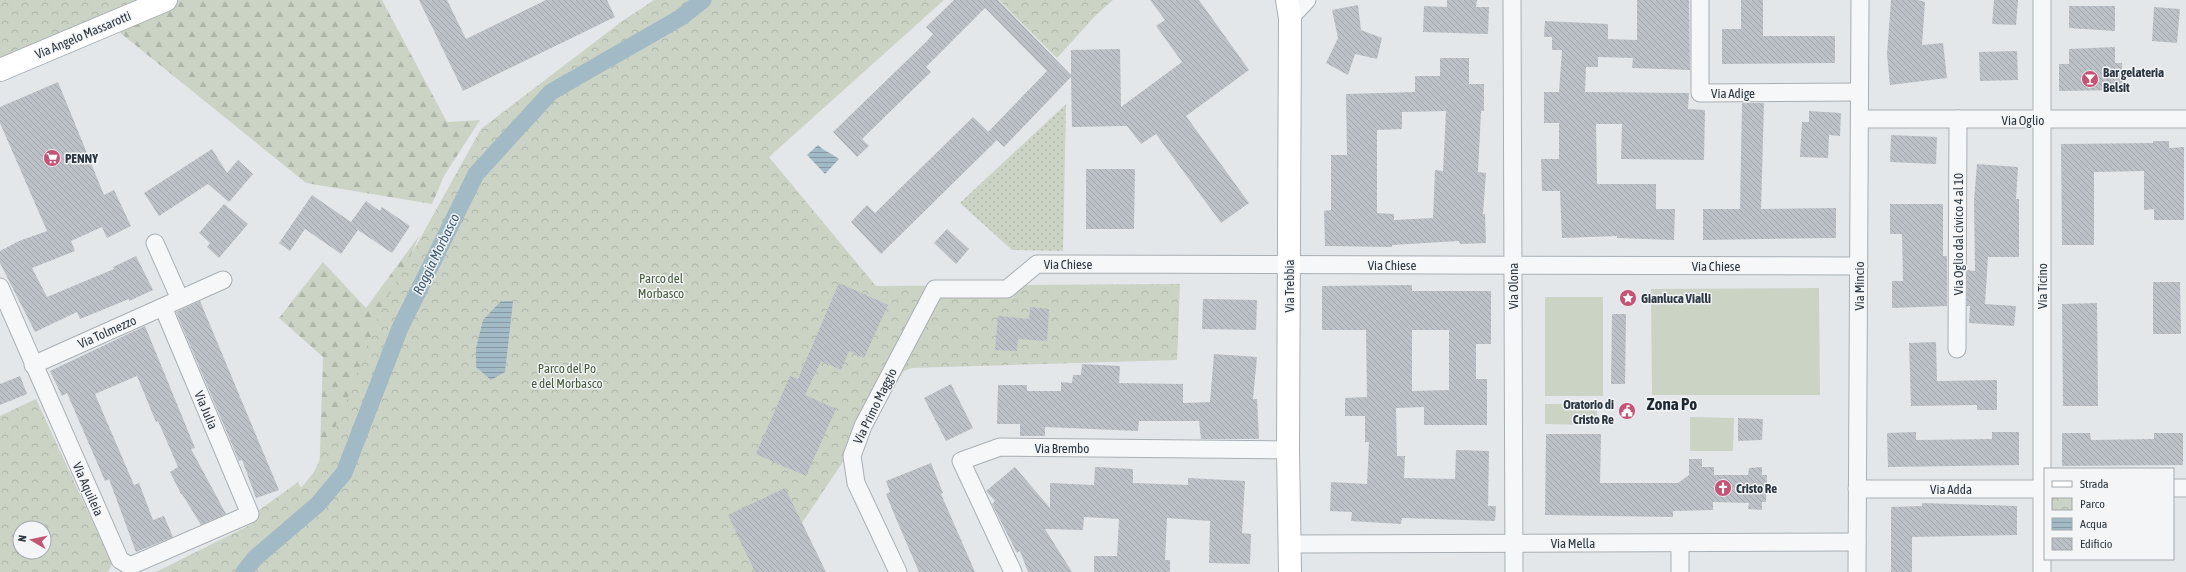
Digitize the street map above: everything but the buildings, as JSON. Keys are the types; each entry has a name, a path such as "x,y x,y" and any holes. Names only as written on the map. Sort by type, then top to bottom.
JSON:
{"street":[{"name":"Via Angelo Massarotti","path":"0,70 166,0"},
{"path":"1288,9 1306,0"},
{"name":"Via Olona","path":"1512,0 1514,572"},
{"name":"Via Adige","path":"1700,0 1700,93 1859,92"},
{"name":"Via Mincio","path":"1857,572 1860,0"},
{"name":"Via Ticino","path":"2042,0 2044,489 2042,572"},
{"name":"Via Trebbia","path":"1288,9 1288,450 1290,572"},
{"name":"Via Oglio","path":"1860,119 2186,119"},
{"name":"Via Oglio dal civico 4 al 10","path":"1957,349 1958,119"},
{"path":"155,243 180,299"},
{"name":"Via Chiese","path":"935,288 1007,289 1037,264 1859,266"},
{"name":"Via Tolmezzo","path":"33,365 222,280"},
{"name":"Via Aquileia","path":"0,287 120,560 130,566 250,514"},
{"name":"Via Primo Maggio","path":"898,572 856,483 852,456 863,426 935,288"},
{"name":"Via Julia","path":"163,307 250,514"},
{"name":"Via Brembo","path":"1013,572 961,461 1000,447 1288,450"},
{"path":"2174,488 2186,488"},
{"name":"Via Adda","path":"1857,489 2044,489"},
{"name":"Via Mella","path":"1290,544 1680,544 1857,542"},
{"path":"1680,544 1680,572"}],"green space":[{"path":"0,0 135,0 0,58"},
{"path":"176,0 382,0 447,122 480,120 444,176 432,204 306,183 113,27"},
{"name":"Parco del Po e del Morbasco","path":"654,0 944,0 769,157 876,286 1180,284 1177,360 912,368 904,371 769,572 156,572 252,524 256,520 258,511 298,482 301,488 314,472 343,410 382,307 481,129 621,22"},
{"path":"999,0 1113,0 1096,15 1057,58"},
{"path":"1066,104 1063,251 1012,250 960,203"},
{"path":"419,236 319,480 323,357 279,318 323,262 366,308"},
{"path":"1819,288 1820,395 1652,395 1651,289"},
{"path":"1545,297 1603,297 1603,396 1545,396"},
{"path":"36,399 112,564 108,572 0,572 0,416"},
{"path":"1545,404 1597,404 1597,425 1545,424"},
{"path":"1690,417 1734,418 1733,451 1690,451"}],"water":[{"path":"818,145 839,159 825,174 807,155"},
{"path":"501,301 513,301 505,372 491,380 476,367 476,348 483,320"}],"waterway":[{"name":"Roggia Morbasco","path":"244,572 255,558 318,504 344,473 400,328 476,174 551,92 680,18 703,0"}],"place":[{"name":"Bar gelateria Belsit","path":"2090,79"},
{"name":"PENNY","path":"52,158"},
{"name":"Gianluca Vialli","path":"1628,298"},
{"name":"Oratorio di Cristo Re","path":"1627,411"},
{"name":"Cristo Re","path":"1723,488"}],"district":[{"name":"Zona Po","path":"1672,404"}],"park label":[{"name":"Parco del Morbasco","path":"661,286"}]}
